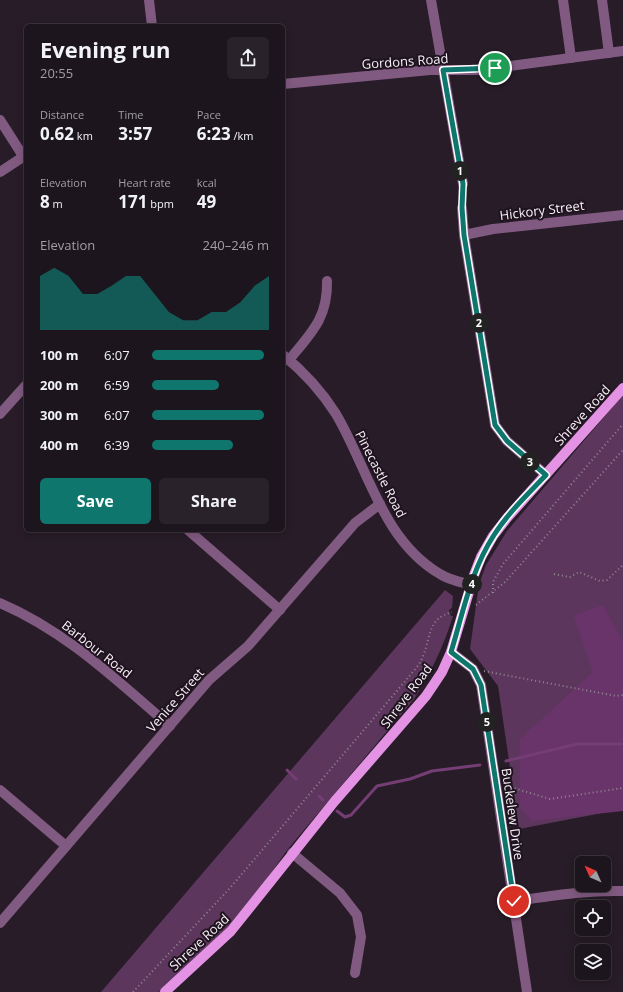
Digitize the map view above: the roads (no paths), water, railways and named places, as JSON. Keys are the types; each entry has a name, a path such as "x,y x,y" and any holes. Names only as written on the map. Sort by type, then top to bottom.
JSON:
{"main road":[{"name":"Shreve Road","path":"165,992 231,931 250,910 292,853 414,710 439,676 451,652 471,585 482,557 499,527 623,388"}],"street":[{"path":"149,0 152,24"},
{"path":"431,0 463,184"},
{"path":"563,0 571,58"},
{"path":"602,0 609,53"},
{"name":"Gordons Road","path":"285,84 443,70 479,70 623,51"},
{"path":"0,120 24,154"},
{"path":"0,172 24,156"},
{"path":"462,208 464,235 495,425 507,441 546,475"},
{"name":"Hickory Street","path":"464,235 529,224 623,215"},
{"path":"286,357 320,319 327,296 327,281"},
{"name":"Pinecastle Road","path":"286,357 323,396 336,414 392,526 420,560 442,576 471,585"},
{"path":"0,414 24,387"},
{"name":"Venice Street","path":"0,923 209,680 248,646 356,523 380,504"},
{"path":"190,532 280,610"},
{"name":"Barbour Road","path":"0,603 37,621 68,640 170,726"},
{"name":"Buckelew Drive","path":"451,652 473,669 481,685 527,992"},
{"path":"0,790 66,846"},
{"path":"292,853 340,893 356,915 360,937 355,973"},
{"path":"514,901 578,892 623,891"}],"waterway":[{"path":"506,761 577,744 623,744"},
{"path":"337,811 345,817 351,815 377,786 410,779 432,771 480,765"},
{"path":"287,770 296,779"},
{"path":"319,796 323,800"}]}
